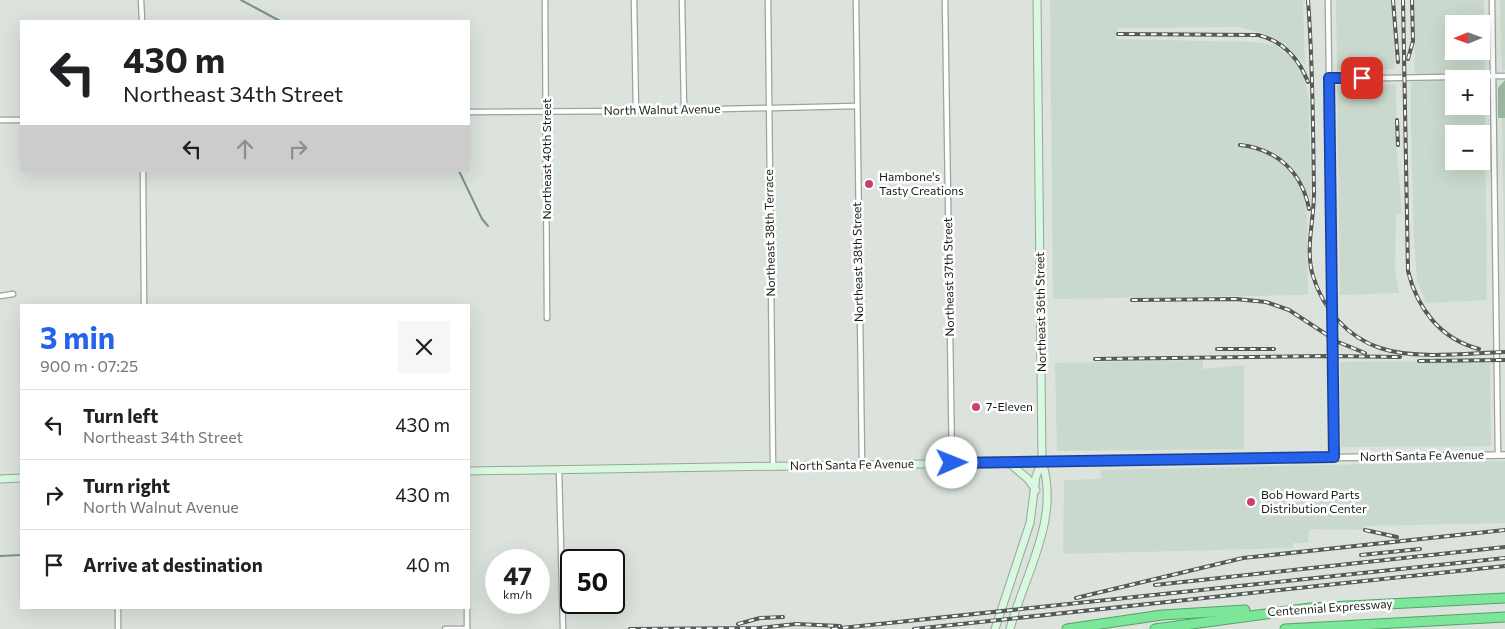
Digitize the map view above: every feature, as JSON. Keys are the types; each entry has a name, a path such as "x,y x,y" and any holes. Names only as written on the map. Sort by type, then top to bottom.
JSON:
{"highway":[{"name":"Centennial Expressway","path":"1155,629 1310,608 1505,598"},
{"path":"1067,629 1181,614 1310,608"},
{"name":"Centennial Expressway","path":"1285,629 1505,617"}],"main road":[{"name":"Northeast 36th Street","path":"1010,629 1038,547 1044,522 1047,477 1042,462 1037,0"},
{"path":"1008,462 1028,479 1036,491"},
{"name":"North Santa Fe Avenue","path":"470,471 1042,462"},
{"path":"995,629 1026,538 1036,491 1036,476 1042,462"},
{"path":"0,479 20,478"}],"street":[{"path":"141,0 142,20"},
{"name":"Northeast 40th Street","path":"546,0 547,318"},
{"path":"634,0 636,111"},
{"path":"682,0 684,110"},
{"name":"Northeast 38th Terrace","path":"768,0 773,466"},
{"name":"Northeast 38th Street","path":"856,0 862,465"},
{"name":"Northeast 37th Street","path":"945,0 952,463"},
{"path":"1328,0 1334,457"},
{"path":"1492,0 1502,455"},
{"path":"1329,78 1505,76"},
{"name":"North Walnut Avenue","path":"470,112 636,111 856,106"},
{"path":"0,120 20,120"},
{"path":"143,172 144,304"},
{"path":"0,296 13,294"},
{"name":"North Santa Fe Avenue","path":"1042,462 1502,455"},
{"path":"560,469 563,629"},
{"path":"118,609 118,629"},
{"path":"445,629 467,629 467,609"}],"shaded area":[{"path":"1050,0 1303,0 1305,65 1285,44 1266,34 1238,27 1117,28 1117,39 1252,42 1276,45 1296,61 1303,72 1309,99 1311,200 1304,202 1307,211 1308,295 1053,299"},
{"path":"1336,0 1392,0 1395,69 1337,70"},
{"path":"1414,0 1484,0 1484,15 1445,15 1445,60 1485,60 1485,70 1445,70 1445,115 1485,115 1485,125 1445,125 1445,170 1486,170 1487,300 1426,303 1417,280 1414,239 1411,82 1415,82"},
{"path":"1500,0 1505,0 1505,70 1502,71"},
{"path":"1396,84 1397,159 1401,214 1396,215 1395,269 1399,293 1340,295 1337,86"},
{"path":"1502,118 1505,118 1505,293 1504,238"},
{"path":"1203,360 1203,369 1244,365 1244,449 1057,451 1055,363"},
{"path":"1490,361 1491,446 1341,447 1340,362"},
{"name":"Bob Howard Parts Distribution Center","path":"1505,461 1505,523 1364,526 1364,530 1309,529 1308,543 1293,543 1293,548 1063,554 1064,480 1101,479 1101,470"}],"green space":[{"path":"1505,80 1505,118 1498,118 1498,88"}],"waterway":[{"path":"241,0 278,20"},
{"path":"459,172 482,219 488,226"},
{"path":"0,556 20,555"}],"railway":[{"path":"1308,0 1312,72 1314,193 1310,256 1313,276 1323,300 1347,329 1357,337 1380,348 1394,352 1426,355 1505,352"},
{"path":"1393,0 1398,62"},
{"path":"1403,0 1408,271 1417,297 1432,320 1453,338 1479,349"},
{"path":"1408,59 1413,41 1412,0"},
{"path":"1118,34 1258,35 1275,42 1289,52 1300,66 1308,82"},
{"path":"1397,120 1398,145"},
{"path":"1240,145 1265,151 1286,165 1300,184 1306,196 1309,209"},
{"path":"1132,300 1236,299 1266,302 1289,310 1338,342 1365,353"},
{"path":"1217,349 1274,349"},
{"path":"1095,359 1400,357"},
{"path":"1419,361 1505,360"},
{"path":"1365,530 1397,537"},
{"path":"1076,598 1243,558 1505,530"},
{"path":"1155,585 1505,547"},
{"path":"1361,555 1420,549"},
{"path":"832,629 1505,558"},
{"path":"914,629 1505,566"},
{"path":"738,624 760,618 783,617"},
{"path":"630,629 759,628 796,624 840,626"}],"place":[{"name":"Hambone's Tasty Creations","path":"869,184"},
{"name":"7-Eleven","path":"976,407"},
{"name":"Bob Howard Parts Distribution Center","path":"1251,502"}],"route":[{"path":"952,463 1334,457 1329,78 1362,78"}]}
